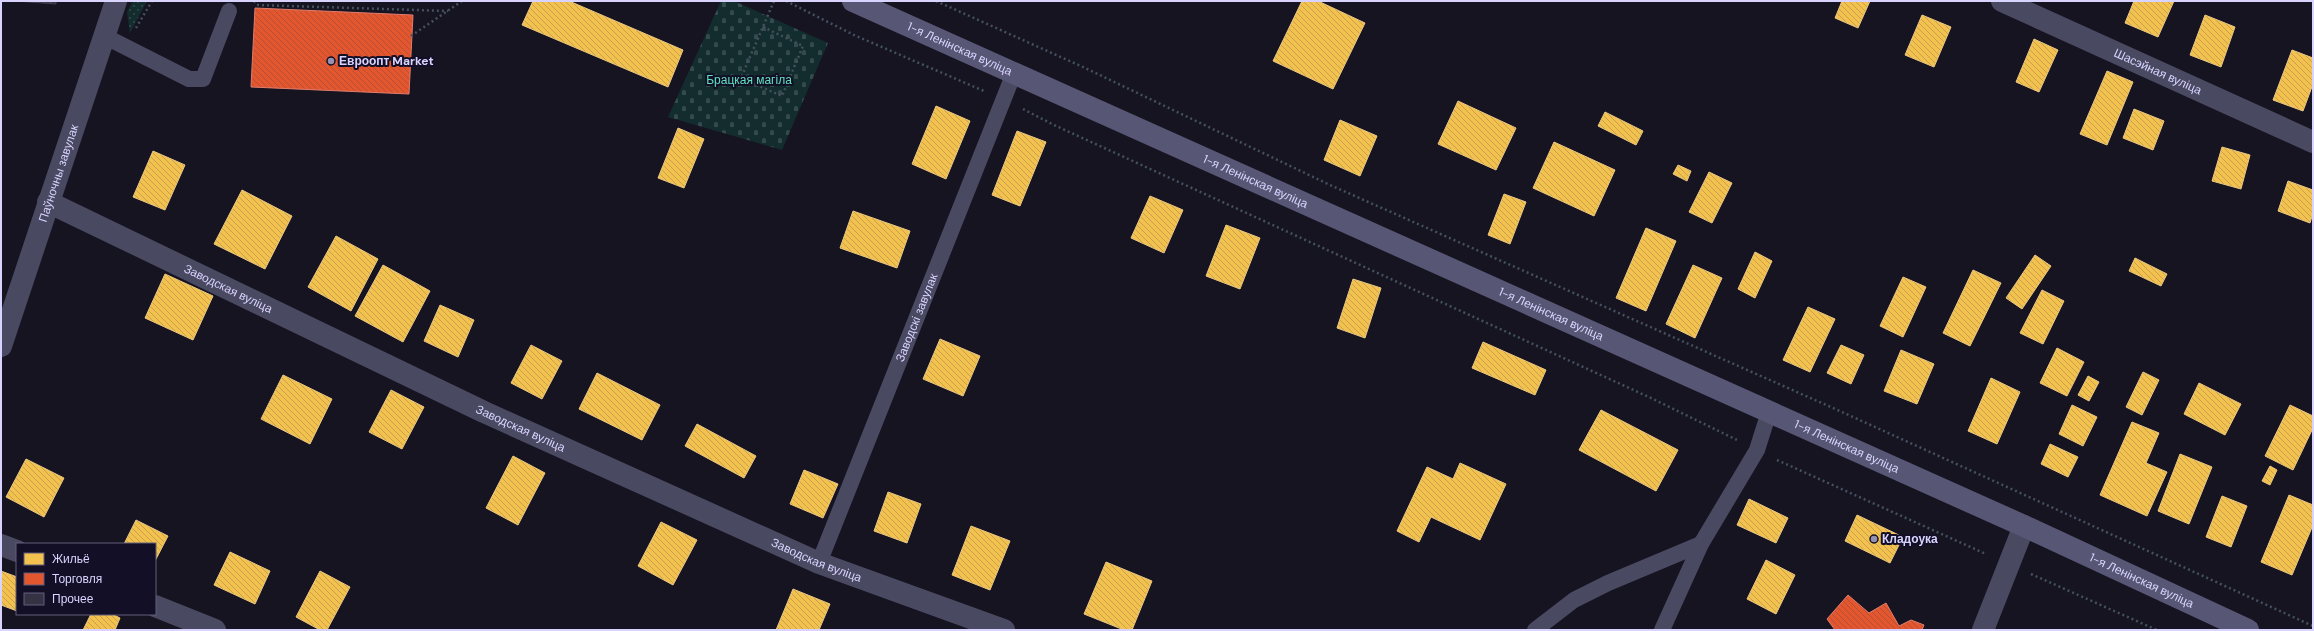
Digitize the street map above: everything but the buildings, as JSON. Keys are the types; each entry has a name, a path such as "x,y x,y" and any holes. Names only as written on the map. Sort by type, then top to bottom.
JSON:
{"main road":[{"name":"1-я Ленінская вуліца","path":"853,1 2024,526 2248,630"}],"street":[{"name":"Паўночны завулак","path":"1,346 116,1"},
{"name":"Шасэйная вуліца","path":"2002,1 2313,142"},
{"name":"Заводская вуліца","path":"48,202 484,412 819,563 1004,630"},
{"path":"1982,630 2024,526"},
{"path":"1,545 16,551"},
{"path":"156,606 215,630"}],"lane":[{"path":"104,36 123,47 189,79 203,79 229,11"},
{"name":"Заводскі завулак","path":"819,563 1002,98 1014,73"},
{"path":"1662,630 1701,544 1757,450 1769,412"},
{"path":"1535,630 1574,600 1608,582 1701,544"}],"path":[{"path":"123,47 152,1"},
{"path":"254,1 257,5 448,11"},
{"path":"412,36 462,1"},
{"path":"763,28 803,46 782,96 741,78 774,1"},
{"path":"786,1 854,35 1002,98 1061,128 1651,398 1757,450 2156,630"},
{"path":"936,1 1083,67 1330,185 1842,412 2313,626"}],"green space":[{"path":"133,1 147,1 130,33 127,12"},
{"name":"Брацкая магіла","path":"721,1 734,1 828,43 782,150 668,117"}],"place":[{"name":"Евроопт Market","path":"331,61"},
{"name":"Кладоука","path":"1874,539"}]}
